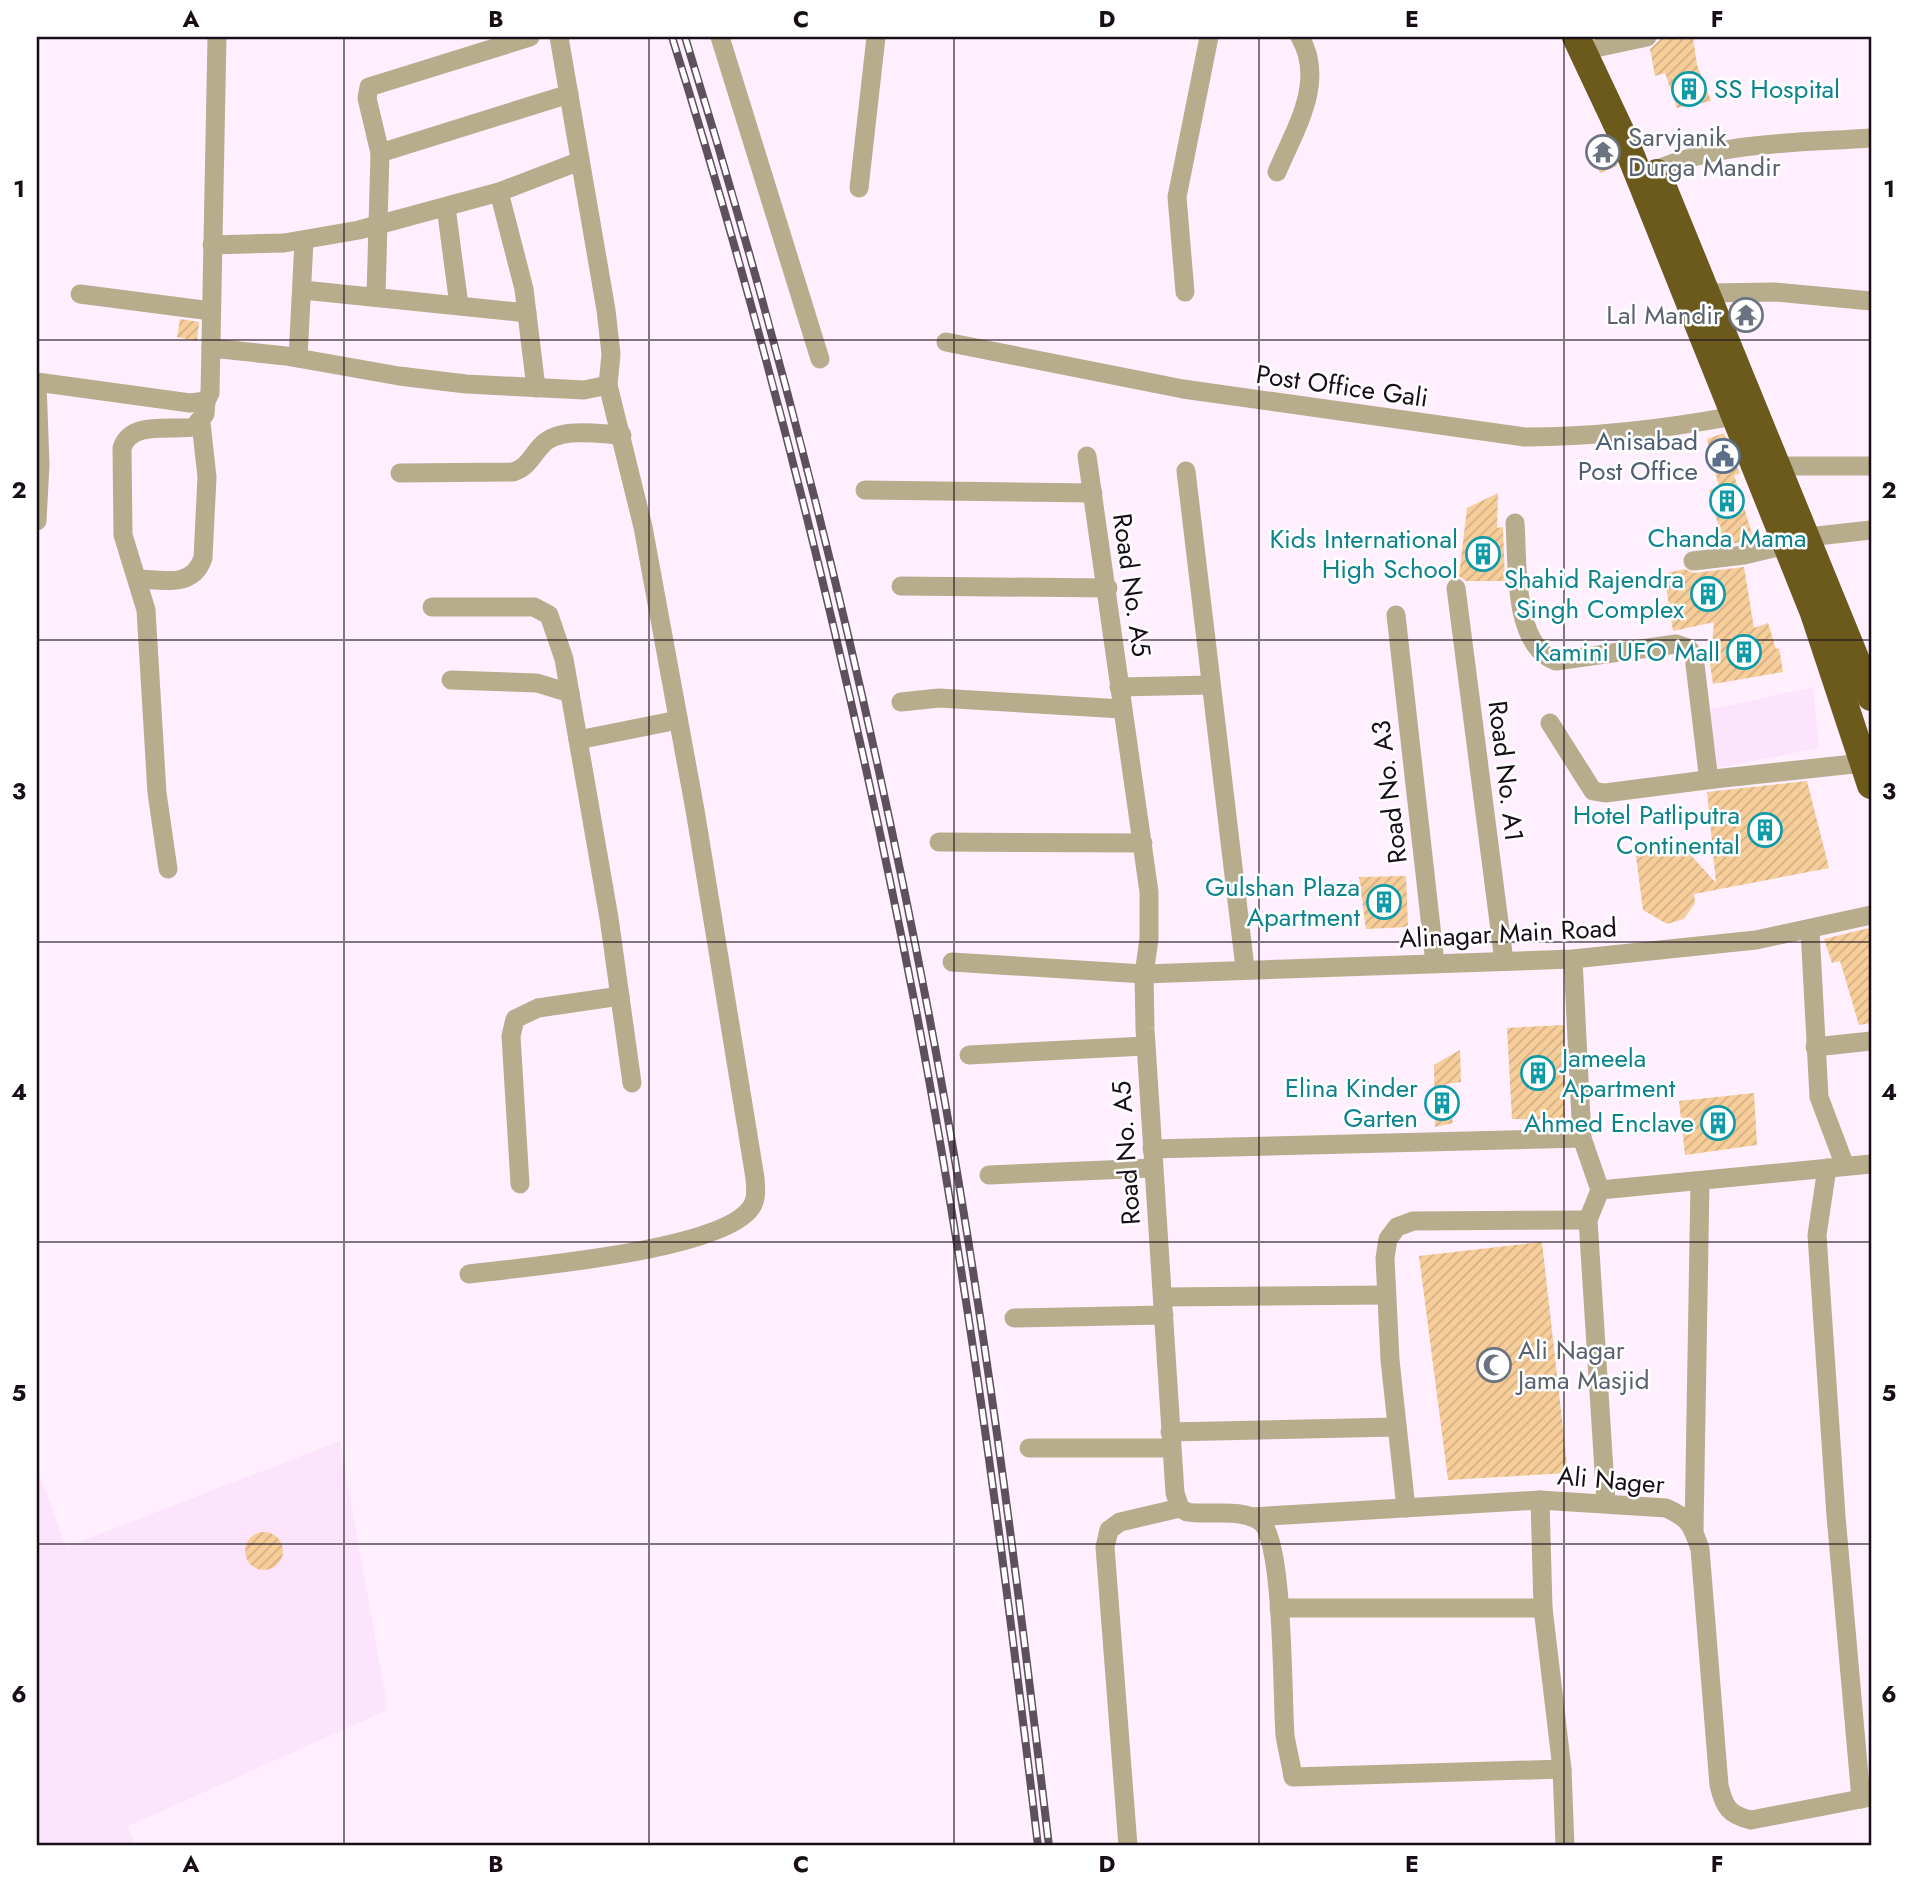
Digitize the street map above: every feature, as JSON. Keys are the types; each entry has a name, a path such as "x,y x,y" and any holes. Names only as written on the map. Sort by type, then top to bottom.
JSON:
{"highway":[{"path":"1591,40 1656,170 1779,466 1814,613 1867,774"},
{"path":"1591,40 1625,141 1734,415 1871,697"}],"street":[{"path":"138,579 185,580 200,569 203,558 207,477 201,423 212,379 217,37"},
{"path":"376,296 380,153 367,98 369,87 530,37"},
{"path":"469,1274 599,1258 672,1244 730,1224 743,1217 755,1201 755,1178 678,720 643,527 608,385 611,354 606,310 559,37"},
{"path":"720,37 820,359"},
{"path":"859,188 876,37"},
{"path":"1185,292 1177,197 1209,37"},
{"path":"1277,173 1311,86 1311,62 1300,37"},
{"path":"1591,40 1647,37"},
{"path":"380,153 569,94"},
{"path":"1656,170 1682,159 1741,148 1871,138"},
{"path":"212,245 304,241 378,225 499,192 580,161"},
{"path":"499,192 514,246 527,313 536,388"},
{"path":"446,207 459,305"},
{"path":"298,358 304,241"},
{"path":"303,290 527,313"},
{"path":"1708,293 1775,292 1871,301"},
{"path":"80,294 211,311"},
{"name":"Post Office Gali","path":"946,342 1183,389 1493,434 1548,437 1616,434 1734,415"},
{"path":"211,348 298,358 399,376 536,388 596,390 608,385"},
{"path":"37,522 40,465 37,382 190,403 206,401"},
{"path":"168,869 157,793 146,610 123,535 121,465 125,440 139,430 184,429 201,423"},
{"path":"400,473 513,472 530,463 542,444 551,438 562,435 622,435"},
{"name":"Road No. A5","path":"1087,456 1143,843 1150,916 1144,974 1145,1045 1170,1440 1175,1493 1180,1508"},
{"path":"1779,466 1871,466"},
{"path":"1186,471 1245,968"},
{"path":"865,490 1093,493"},
{"path":"1515,523 1525,625 1534,648 1556,661 1676,644 1688,648 1694,656 1708,774 1714,779"},
{"path":"1693,561 1744,555 1797,541 1871,530"},
{"path":"901,586 1108,588"},
{"name":"Road No. A1","path":"1456,588 1504,961"},
{"path":"432,607 523,606 542,610 549,615 560,642 570,693 632,1083"},
{"name":"Road No. A3","path":"1396,615 1435,963"},
{"path":"451,680 537,683 570,693"},
{"path":"1119,687 1211,685"},
{"path":"901,702 939,698 1122,709"},
{"path":"578,740 678,720"},
{"path":"1550,723 1593,791 1605,793 1714,779 1867,774"},
{"path":"939,842 1143,843"},
{"name":"Alinagar Main Road","path":"952,962 1144,974 1245,968 1573,959 1756,940 1871,915"},
{"path":"1700,1182 1694,1531 1700,1549 1719,1785 1723,1804 1733,1816 1751,1820 1866,1798 1836,1516 1817,1236 1836,1167 1819,1097 1810,930"},
{"path":"1573,959 1582,1138 1600,1190 1588,1220 1606,1502"},
{"path":"520,1184 511,1036 515,1019 538,1008 620,996"},
{"path":"1815,1047 1871,1041"},
{"path":"969,1055 1145,1045"},
{"path":"989,1175 1153,1158 1582,1138"},
{"path":"1600,1190 1871,1164"},
{"path":"1406,1508 1386,1294 1388,1239 1397,1227 1413,1221 1588,1220"},
{"path":"1014,1318 1163,1306 1386,1294"},
{"path":"1029,1448 1397,1427"},
{"path":"1540,1500 1544,1608 1562,1769 1565,1846"},
{"name":"Ali Nager","path":"1251,1517 1540,1500 1606,1502 1666,1508 1683,1516 1694,1531"},
{"path":"1128,1846 1105,1547 1109,1530 1120,1522 1180,1508 1196,1513 1251,1517 1268,1531 1279,1608 1285,1735 1293,1777 1562,1769"},
{"path":"1279,1608 1544,1608"}],"shaded area":[{"path":"1813,687 1819,748 1713,769 1709,710"},
{"path":"340,1441 388,1710 128,1826 135,1846 37,1846 37,1468 66,1547"}],"building":[{"path":"1663,37 1693,37 1697,65 1711,101 1677,108 1665,73 1655,76 1650,49"},
{"name":"Sarvjanik Durga Mandir","path":"1608,146 1617,166 1600,173 1590,155"},
{"name":"Lal Mandir","path":"1758,304 1759,322 1739,329 1729,305"},
{"path":"180,319 199,322 197,341 177,337"},
{"path":"1724,433 1740,474 1734,475 1754,540 1717,546 1713,534 1720,532 1709,490 1719,487 1707,439"},
{"name":"Kids International High School","path":"1498,493 1497,528 1503,527 1505,581 1466,581 1459,576 1467,508"},
{"path":"1744,567 1754,628 1768,623 1776,649 1779,648 1783,672 1713,684 1710,664 1714,622 1673,631 1664,574 1684,569 1694,573"},
{"name":"Hotel Patliputra Continental","path":"1807,781 1829,868 1694,894 1695,903 1684,919 1667,924 1643,910 1636,856 1656,845 1678,841 1716,883 1707,792"},
{"name":"Gulshan Plaza Apartment","path":"1406,876 1408,927 1366,929 1359,877"},
{"path":"1869,928 1871,1023 1859,1025 1840,961 1832,963 1824,939"},
{"name":"Jameela Apartment","path":"1564,1025 1565,1120 1512,1119 1507,1028"},
{"name":"Elina Kinder Garten","path":"1460,1050 1461,1082 1446,1084 1453,1123 1435,1127 1434,1065"},
{"name":"Ahmed Enclave","path":"1754,1093 1757,1145 1685,1155 1679,1101"},
{"name":"Ali Nagar Jama Masjid","path":"1542,1242 1568,1473 1448,1480 1419,1256"},
{"path":"264,1532 277,1538 283,1551 277,1564 264,1570 251,1564 245,1551 251,1538"}],"railway":[{"path":"672,37 743,277 808,520 865,764 916,1010 969,1322 999,1532 1038,1846"},
{"path":"685,37 789,398 850,642 904,887 947,1114 981,1322 1049,1846"}],"place":[{"name":"SS Hospital","path":"1689,89"},
{"name":"Sarvjanik Durga Mandir","path":"1603,152"},
{"name":"Lal Mandir","path":"1746,315"},
{"name":"Anisabad Post Office","path":"1723,456"},
{"name":"Chanda Mama","path":"1727,501"},
{"name":"Kids International High School","path":"1483,554"},
{"name":"Shahid Rajendra Singh Complex","path":"1708,594"},
{"name":"Kamini UFO Mall","path":"1744,652"},
{"name":"Hotel Patliputra Continental","path":"1765,830"},
{"name":"Gulshan Plaza Apartment","path":"1384,902"},
{"name":"Jameela Apartment","path":"1538,1073"},
{"name":"Elina Kinder Garten","path":"1442,1103"},
{"name":"Ahmed Enclave","path":"1718,1123"},
{"name":"Ali Nagar Jama Masjid","path":"1494,1365"}]}
